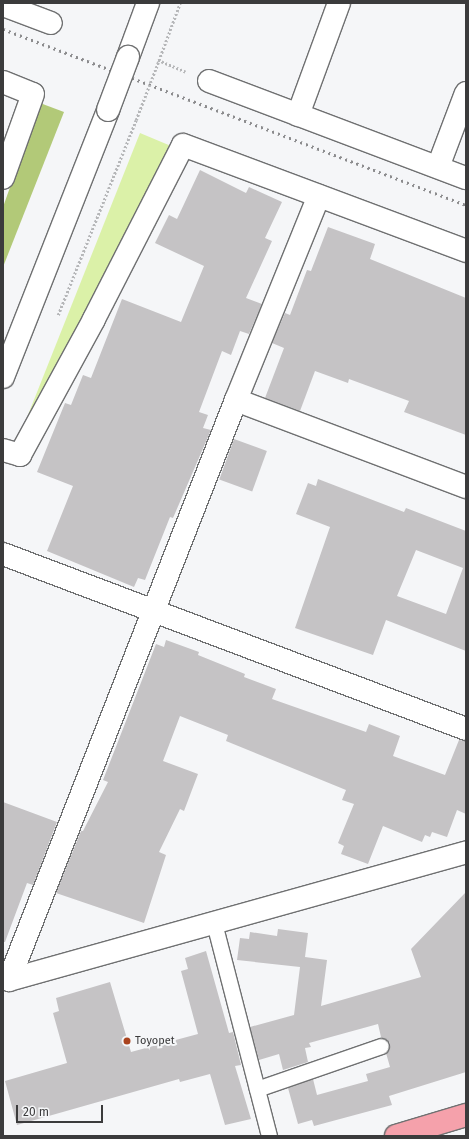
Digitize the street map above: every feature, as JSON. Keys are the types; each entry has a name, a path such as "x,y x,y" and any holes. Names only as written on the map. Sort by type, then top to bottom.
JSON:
{"highway":[{"path":"396,1136 466,1114"}],"street":[{"path":"3,377 108,110 148,3"},
{"path":"298,115 339,3"},
{"path":"3,5 51,23"},
{"path":"209,81 466,178"},
{"path":"3,82 33,94 3,178"},
{"path":"438,167 466,93"},
{"path":"3,450 20,455 94,319 183,145 466,251"},
{"path":"6,979 154,612 236,400 319,196"},
{"path":"236,400 466,487"},
{"path":"3,554 466,729"},
{"path":"6,979 214,923 466,852"}],"lane":[{"path":"214,923 269,1136"},
{"path":"257,1089 381,1046"}],"path":[{"path":"57,318 136,120 180,3"}],"green space":[{"path":"40,103 64,112 3,267 3,207"},
{"path":"140,133 171,146 85,316 20,435"}],"building":[{"path":"200,170 246,193 249,187 282,202 265,238 272,241 246,298 262,304 249,334 240,331 231,355 222,351 199,412 208,415 203,428 211,430 173,518 170,517 145,580 138,578 134,587 47,551 73,486 37,472 65,403 71,405 83,375 91,378 122,299 181,322 204,266 155,243 169,215 177,219"},
{"path":"328,227 375,244 370,259 466,298 466,435 404,412 409,401 349,379 348,383 315,371 300,411 265,398 284,348 272,343 285,313 290,315 307,270 311,271"},
{"path":"234,439 267,451 252,491 219,479"},
{"path":"318,479 404,512 406,508 466,531 466,651 386,620 373,655 295,628 330,527 296,514 308,483 316,486","holes":["416,550 463,568 446,614 397,596"]},
{"path":"166,640 199,652 198,655 245,674 244,677 276,689 272,699 366,732 369,724 400,736 393,756 445,775 459,740 466,741 466,814 457,810 447,837 432,832 430,837 425,835 422,842 383,826 368,864 341,854 344,846 338,843 354,804 342,800 346,790 226,741 228,735 180,716 163,761 198,774 184,811 180,809 159,852 166,855 144,923 56,893 81,831 83,831 108,782 103,780 156,644 164,647"},
{"path":"3,802 57,822 33,885 27,883 5,942 3,942"},
{"path":"466,892 466,1072 389,1096 392,1105 314,1126 312,1120 298,1124 288,1088 313,1079 317,1095 368,1081 366,1074 390,1067 386,1053 390,1043 381,1037 378,1024 309,1043 311,1047 305,1048 308,1062 283,1070 279,1054 259,1060 250,1027 294,1015 300,967 237,960 240,938 249,939 250,932 277,936 278,929 308,933 305,957 327,960 321,1006 421,977 411,949"},
{"path":"206,951 229,1033 233,1032 241,1065 235,1066 251,1119 225,1125 210,1074 180,1082 179,1079 17,1125 5,1081 67,1063 53,1013 59,1011 56,998 110,982 131,1052 198,1034 181,971 188,969 185,958"}],"railway":[{"path":"3,29 466,205"}],"place":[{"name":"Toyopet","path":"127,1041"}]}
